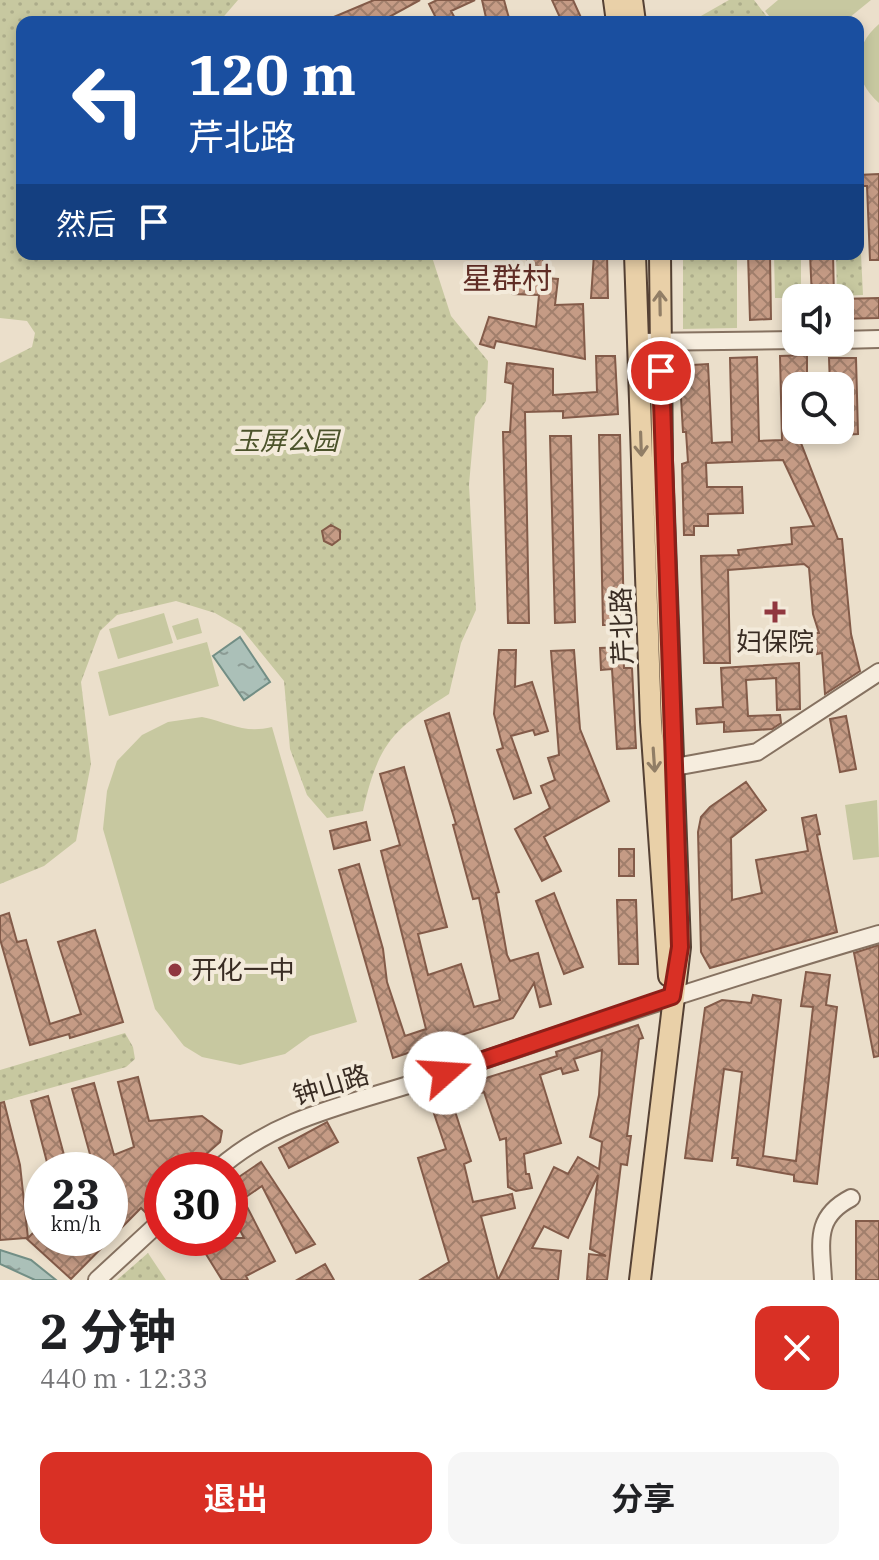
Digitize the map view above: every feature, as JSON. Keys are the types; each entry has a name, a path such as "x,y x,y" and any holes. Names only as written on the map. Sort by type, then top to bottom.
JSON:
{"main road":[{"name":"芹北路","path":"635,260 651,722 667,969 672,996"},
{"name":"芹北路","path":"640,1280 680,947 660,260"}],"street":[{"path":"854,340 879,339"},
{"path":"638,342 782,340"},
{"path":"675,767 757,752 879,672"},
{"path":"651,722 674,720"},
{"name":"钟山路","path":"242,1152 267,1134 299,1118 390,1092 672,996 879,934"},
{"path":"823,1280 824,1223 831,1208 851,1198"},
{"path":"97,1280 144,1237"}],"green space":[{"name":"玉屏公园","path":"0,0 238,0 224,16 16,16 16,260 433,260 451,316 488,361 486,401 475,417 469,485 476,610 461,643 449,694 414,718 390,741 375,770 363,811 327,818 307,795 290,749 284,681 241,628 215,613 176,601 117,615 100,631 81,682 91,764 76,841 44,866 0,884 0,363 32,347 35,333 27,321 0,318"},
{"path":"729,0 754,0 766,16 701,16"},
{"path":"778,0 871,0 851,16 769,16 765,11"},
{"path":"879,24 879,103 864,84 864,43"},
{"path":"683,260 737,260 737,328 683,329"},
{"path":"774,260 801,260 801,284 782,284 782,298 775,298"},
{"path":"836,260 861,260 863,295 854,295 854,284 837,284"},
{"path":"164,613 173,643 118,659 109,629"},
{"path":"198,618 202,633 177,640 172,626"},
{"path":"207,642 219,686 109,716 98,672"},
{"path":"202,717 245,728 272,727 357,1022 310,1036 285,1054 240,1065 202,1057 184,1046 155,1009 103,829 107,791 117,761 142,735 168,722"},
{"path":"877,800 879,857 853,860 845,805"},
{"path":"125,1033 133,1047 135,1059 126,1067 0,1102 0,1070"},
{"path":"145,1256 150,1256 166,1280 117,1280"}],"water":[{"path":"240,637 270,682 244,700 213,656"},
{"path":"0,1250 31,1260 56,1280 35,1280 0,1264"}],"building":[{"path":"374,0 420,0 391,16 336,16"},
{"path":"437,0 475,0 451,11 454,16 435,16 429,4"},
{"path":"482,0 504,0 508,16 486,16"},
{"path":"552,0 573,0 580,16 559,16"},
{"path":"879,174 879,260 870,260 864,175"},
{"path":"527,260 543,260 546,278 558,279 555,305 583,304 585,359 496,341 494,348 480,344 489,317 536,327 539,295 512,294 513,278 528,279"},
{"path":"594,260 607,260 608,298 591,298"},
{"path":"748,260 770,260 771,319 750,320"},
{"path":"810,260 833,260 834,284 811,284"},
{"path":"879,298 879,318 854,319 854,299"},
{"path":"596,356 615,356 618,414 563,418 563,411 525,412 529,623 508,623 503,432 510,432 513,384 505,382 507,363 553,369 553,395 597,392"},
{"path":"780,356 807,356 807,372 782,372 782,440"},
{"path":"690,357 692,365 708,364 712,443 732,442 730,358 757,357 759,441 782,440 782,444 801,444 838,539 842,539 851,634 860,671 825,694 822,653 817,654 814,633 819,633 813,614 809,568 804,564 728,570 730,663 704,663 701,556 739,555 738,550 792,544 791,528 814,526 783,460 706,463 707,487 742,487 743,513 708,514 708,526 694,526 694,535 684,535 682,464 688,462 680,381 674,382 674,362"},
{"path":"829,358 856,358 858,434 854,434 854,372 830,372"},
{"path":"599,435 620,435 624,625 603,625"},
{"path":"550,436 571,436 575,622 555,623"},
{"path":"331,525 340,530 340,539 332,545 324,541 322,531"},
{"path":"623,647 624,668 632,668 636,748 617,749 612,669 601,670 600,648"},
{"path":"499,650 516,650 515,687 532,682 548,731 535,735 533,730 511,736 531,793 514,799 497,750 503,748 494,714"},
{"path":"574,650 580,729 609,801 544,837 561,871 542,881 515,829 550,808 541,786 555,780 548,758 559,755 551,651"},
{"path":"799,663 800,709 777,710 776,678 746,680 748,716 780,715 781,723 772,729 724,732 724,722 697,724 696,709 723,707 721,668"},
{"path":"449,713 499,892 496,893 507,955 510,961 538,953 551,1004 540,1007 534,983 513,1018 393,1058 339,870 359,864 383,949 387,982 405,1036 426,1029 381,851 400,845 380,774 404,767 447,927 418,934 428,975 461,964 474,1007 500,1000 479,898 473,899 453,825 456,824 425,721"},
{"path":"846,716 856,769 840,772 830,719"},
{"path":"746,782 766,810 731,838 732,900 762,893 756,860 808,851 802,818 816,815 820,834 817,835 837,932 710,968 701,952 698,832 701,817 710,807"},
{"path":"366,822 370,840 334,849 330,831"},
{"path":"619,849 634,849 634,876 619,876"},
{"path":"554,893 583,967 564,974 536,901"},
{"path":"617,900 636,900 638,964 619,964"},
{"path":"9,913 17,942 26,940 50,1024 81,1014 58,942 95,930 123,1022 70,1038 69,1034 30,1045 0,939 0,916"},
{"path":"879,945 879,1056 874,1057 854,953"},
{"path":"806,972 830,975 826,1005 837,1007 817,1184 794,1181 794,1175 737,1165 738,1158 732,1158 742,1072 724,1069 712,1161 685,1158 705,1008 722,1000 751,1003 753,995 781,1000 763,1156 796,1161 813,1007 801,1006"},
{"path":"638,1025 643,1038 639,1039 627,1136 631,1136 627,1165 621,1164 607,1280 587,1280 589,1254 606,1256 590,1249 598,1175 568,1238 544,1226 532,1248 561,1251 558,1280 498,1280 420,1280 449,1262 418,1158 446,1149 428,1096 557,1056 556,1052","holes":["602,1050 599,1095 590,1137 602,1142 599,1169 578,1157 568,1174 554,1167 498,1280 481,1216 515,1208 512,1194 473,1202 464,1164 471,1161 452,1102 484,1092 500,1140 506,1138 508,1187 516,1191 532,1188 529,1174 526,1174 524,1154 561,1143 540,1075 561,1068 563,1074 578,1070 574,1059"]},
{"path":"138,1077 149,1121 202,1116 222,1131 220,1142 209,1152 144,1152 144,1211 141,1208 128,1221 128,1152 122,1152 134,1147 118,1082"},
{"path":"94,1083 113,1152 89,1152 72,1089"},
{"path":"48,1096 63,1152 44,1152 31,1101"},
{"path":"4,1102 20,1165 24,1238 0,1240 0,1103"},
{"path":"327,1122 338,1142 289,1168 279,1148"},
{"path":"261,1162 315,1244 296,1253 262,1186 248,1196 248,1171"},
{"path":"248,1209 275,1261 246,1276 248,1280 222,1280 207,1256 248,1256"},
{"path":"856,1221 879,1221 879,1280 856,1280"},
{"path":"46,1256 94,1256 71,1279"},
{"path":"325,1264 334,1280 297,1280"}],"place":[{"name":"妇保院","path":"775,612"},
{"name":"开化一中","path":"175,970"}],"district":[{"name":"星群村","path":"507,279"}],"route":[{"path":"445,1073 672,996 679,970 680,947 661,371"}]}
